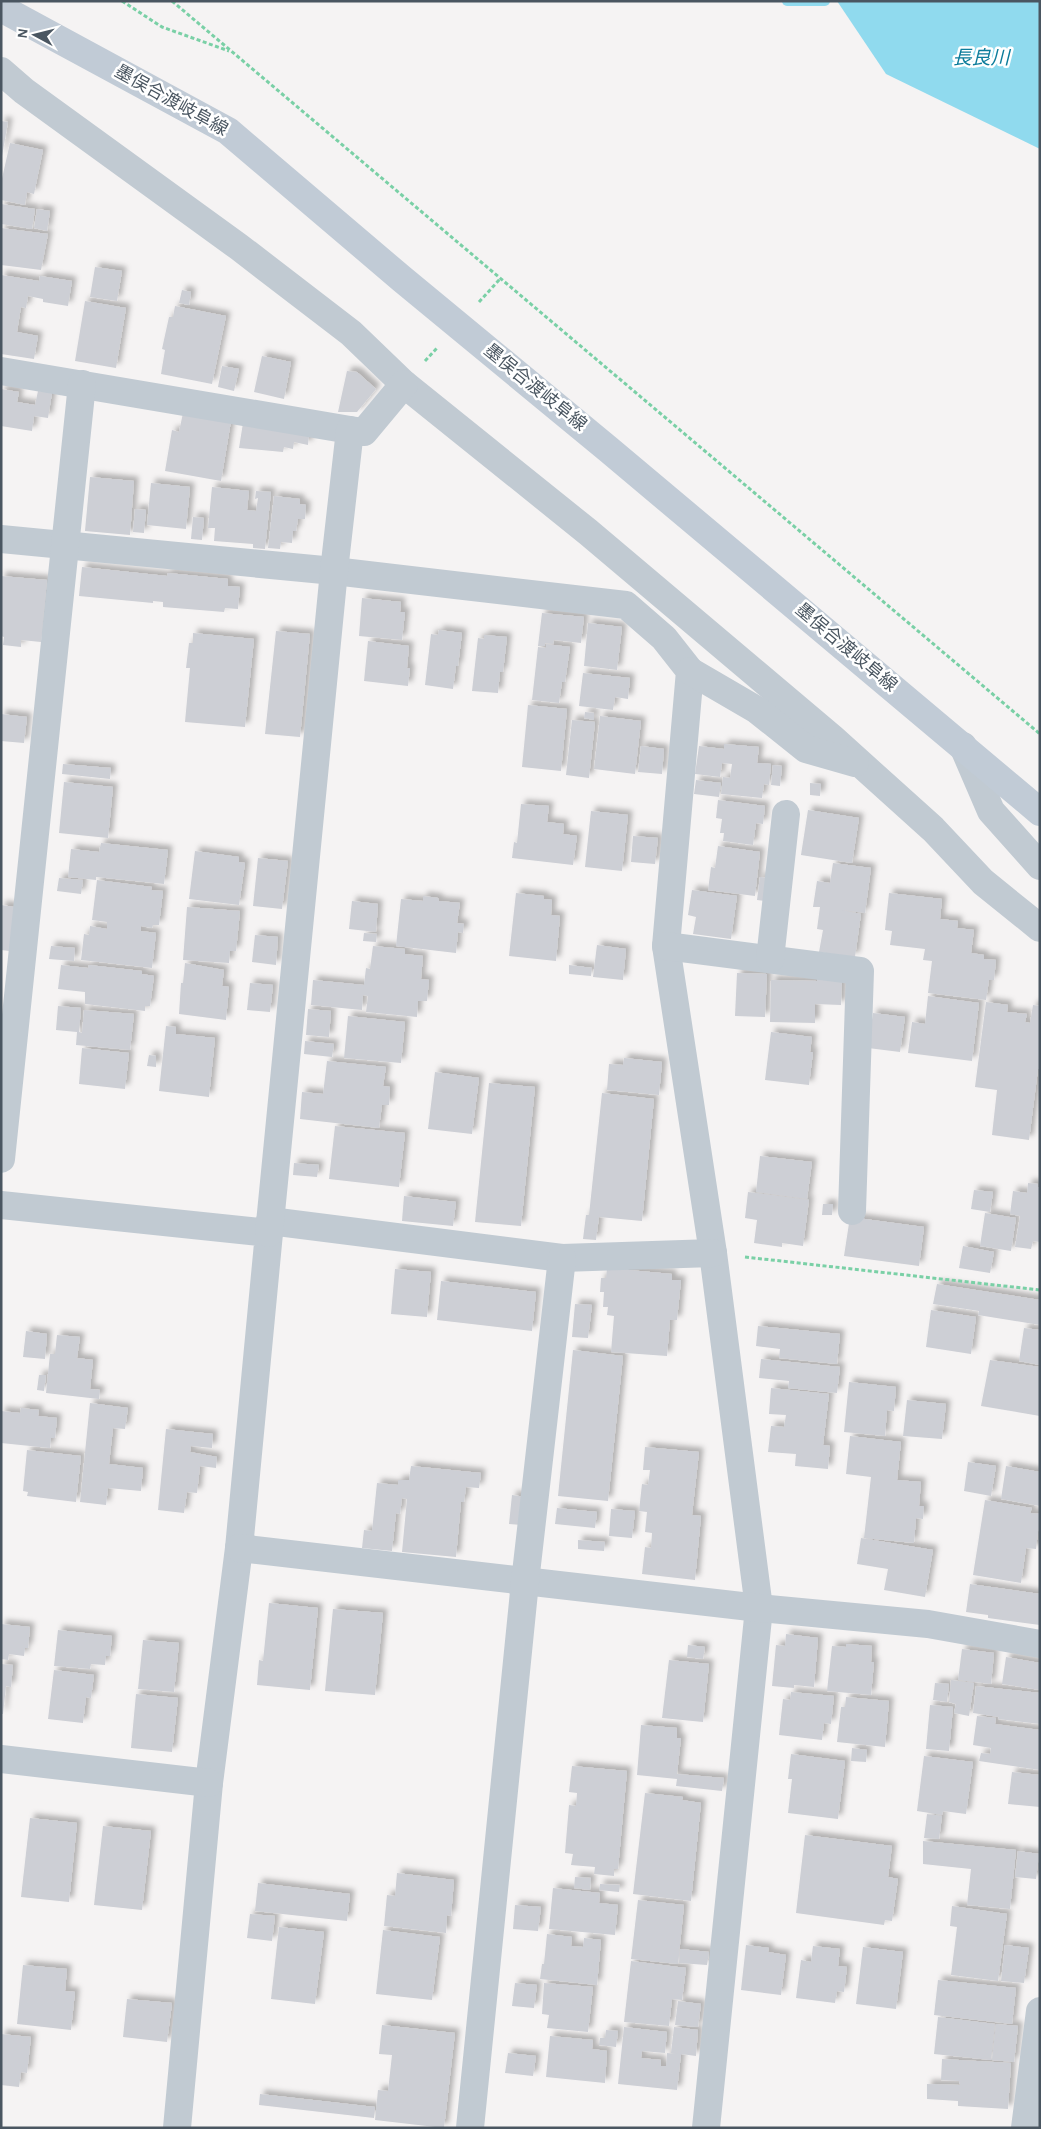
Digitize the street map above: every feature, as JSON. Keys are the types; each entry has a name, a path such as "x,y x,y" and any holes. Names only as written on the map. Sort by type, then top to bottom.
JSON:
{"main road":[{"name":"墨俣合渡岐阜線","path":"1,8 228,130 409,284 1040,812"}],"street":[{"path":"1,71 24,91 239,247 352,333 404,384 588,532 861,765 933,829 983,882 1040,928"},
{"path":"1,371 364,432 404,384"},
{"path":"1,1159 82,384"},
{"path":"177,2128 209,1783 239,1548 334,571 350,430"},
{"path":"1,539 334,571 626,605 664,638 690,671 757,710 806,749 861,765"},
{"path":"690,671 666,946 713,1253 759,1608 706,2128"},
{"path":"963,746 991,811 1040,866"},
{"path":"770,960 786,814"},
{"path":"666,946 860,971 852,1211"},
{"path":"1,1205 270,1227 562,1258 713,1253"},
{"path":"470,2128 525,1582 562,1258"},
{"path":"239,1548 759,1608 928,1624 1040,1644"},
{"path":"1,1760 209,1783"},
{"path":"1025,2128 1040,2011"}],"path":[{"path":"122,1 162,27 232,52"},
{"path":"172,1 1040,734"},
{"path":"713,1253 1040,1290"}],"water":[{"name":"長良川","path":"837,1 1040,1 1040,149 886,74"}],"building":[{"path":"1,121 8,122 2,156 1,156"},
{"path":"10,143 43,150 34,194 27,192 25,205 1,200 1,183"},
{"path":"1,204 35,209 32,229 1,224"},
{"path":"37,209 50,211 47,231 34,228"},
{"path":"1,228 48,234 41,270 1,265"},
{"path":"95,267 122,271 117,301 90,297"},
{"path":"1,275 39,281 40,276 72,281 68,306 43,302 43,299 28,296 26,308 21,307 17,332 38,336 34,359 1,354"},
{"path":"182,290 191,292 189,305 179,303"},
{"path":"85,301 126,308 116,368 75,361"},
{"path":"175,306 226,316 212,384 161,374 165,350 162,349 169,317 173,317"},
{"path":"262,356 291,362 284,399 254,392"},
{"path":"222,366 239,369 234,391 218,387"},
{"path":"347,371 357,372 376,389 357,412 338,412"},
{"path":"1,389 19,392 17,402 35,405 38,391 52,393 48,418 34,416 32,431 1,426"},
{"path":"183,413 231,421 221,481 165,471 172,430 179,432"},
{"path":"243,423 309,434 308,445 294,442 293,449 284,447 283,452 239,448"},
{"path":"90,477 134,481 130,535 85,531"},
{"path":"151,483 190,487 186,529 147,525"},
{"path":"212,487 249,491 247,510 256,511 258,498 255,499 256,491 271,492 265,549 253,548 253,544 214,541 215,528 208,528"},
{"path":"274,496 300,499 300,504 306,505 305,519 298,519 296,531 293,531 292,543 281,542 280,549 268,548"},
{"path":"135,509 146,510 144,533 133,532"},
{"path":"193,517 204,518 202,540 191,539"},
{"path":"82,567 167,576 168,573 228,579 228,586 240,587 238,609 225,608 224,612 163,607 163,602 153,601 153,603 79,596"},
{"path":"1,576 47,580 41,642 21,640 21,647 3,645 4,637 1,636"},
{"path":"362,598 401,602 400,612 405,612 402,640 359,636"},
{"path":"542,613 584,617 581,643 554,640 553,644 545,643 545,646 538,646"},
{"path":"588,623 622,627 617,670 584,666"},
{"path":"439,630 462,633 453,689 425,685 431,634 438,635"},
{"path":"276,631 310,634 300,737 265,734"},
{"path":"193,633 254,639 245,727 185,722 190,668 186,668 189,643 193,643"},
{"path":"484,635 507,637 503,672 500,672 498,693 472,691 478,638 484,639"},
{"path":"368,641 409,646 407,668 410,668 408,686 364,681"},
{"path":"546,644 570,647 565,682 562,682 559,703 532,700 538,647 546,648"},
{"path":"583,673 630,678 628,699 615,697 613,710 579,706"},
{"path":"528,705 567,709 561,771 522,767"},
{"path":"585,712 594,713 594,720 584,718"},
{"path":"1,714 27,717 24,743 1,741"},
{"path":"600,716 641,721 635,774 594,769"},
{"path":"572,720 595,722 589,778 566,775"},
{"path":"724,744 759,747 757,763 771,764 769,785 764,784 762,798 721,794 723,777 730,778 732,764 722,763 720,777 695,774 699,746 724,749"},
{"path":"641,746 664,749 662,774 638,772"},
{"path":"63,764 111,768 110,779 62,774"},
{"path":"773,765 782,766 780,786 771,785"},
{"path":"696,780 721,783 719,797 694,794"},
{"path":"64,782 113,787 108,838 59,833"},
{"path":"810,783 821,784 820,796 810,795"},
{"path":"718,800 765,806 763,824 756,823 753,845 723,841 724,833 720,833 722,819 716,818"},
{"path":"521,804 549,806 547,822 564,824 563,834 577,836 573,865 512,858 514,842 517,843"},
{"path":"808,810 859,818 852,863 801,855"},
{"path":"591,811 628,815 622,871 585,867"},
{"path":"633,836 658,838 655,864 631,862"},
{"path":"101,843 168,850 164,884 96,877 96,880 68,877 71,849 99,852"},
{"path":"718,846 760,852 755,896 708,890 711,867 715,868"},
{"path":"195,851 239,857 239,862 245,863 239,905 189,899"},
{"path":"258,858 288,861 282,909 253,906"},
{"path":"833,863 871,868 865,913 842,910 861,914 855,957 819,952 823,930 817,929 820,907 813,907 817,881 830,883"},
{"path":"760,877 769,878 765,901 757,900"},
{"path":"59,878 83,880 81,894 57,891"},
{"path":"97,880 152,887 151,890 163,891 159,925 153,925 152,928 141,926 141,931 156,933 152,968 81,960 84,934 89,935 90,926 107,929 107,922 92,920"},
{"path":"692,890 737,896 731,939 693,934 696,917 688,915"},
{"path":"516,893 544,896 544,899 552,900 551,915 560,916 556,961 509,956"},
{"path":"889,893 942,899 940,919 958,921 957,928 974,930 971,953 984,955 984,959 996,960 994,980 989,980 986,1000 928,993 932,961 923,960 925,949 890,945 892,931 885,930"},
{"path":"423,896 438,898 439,901 460,903 457,923 464,924 463,933 458,932 456,953 396,946 401,899 423,901"},
{"path":"352,901 378,904 376,932 349,929"},
{"path":"1,905 14,907 10,951 1,950"},
{"path":"187,907 240,911 236,951 230,951 229,963 183,960"},
{"path":"364,933 377,934 376,942 363,941"},
{"path":"255,935 278,937 276,965 252,962"},
{"path":"597,945 626,949 623,980 593,977"},
{"path":"51,946 75,948 74,961 49,959"},
{"path":"373,946 405,949 405,954 423,956 421,979 429,980 427,1001 418,1001 417,1017 366,1012 368,996 363,995 362,1010 311,1005 313,980 364,985 366,968 370,969"},
{"path":"185,963 224,970 222,986 229,987 226,1020 179,1014 181,983 183,983"},
{"path":"61,965 88,968 89,965 142,971 142,974 154,976 150,1006 145,1006 145,1011 85,1004 85,992 58,989"},
{"path":"569,965 592,968 591,976 569,974"},
{"path":"737,973 767,974 765,1017 735,1016"},
{"path":"817,979 842,980 841,1005 815,1004 815,1023 770,1022 771,980 817,981"},
{"path":"250,983 273,985 270,1012 247,1010"},
{"path":"928,996 979,1003 972,1061 908,1053 912,1022 925,1024"},
{"path":"986,1002 1008,1005 1007,1012 1027,1014 1025,1022 1030,1023 1033,1005 1040,1006 1040,1069 1038,1069 1029,1140 992,1135 997,1090 975,1087"},
{"path":"58,1006 81,1008 79,1032 82,1033 84,1010 134,1014 130,1050 76,1045 77,1032 56,1030"},
{"path":"308,1009 331,1011 329,1037 306,1035"},
{"path":"873,1013 905,1017 900,1052 868,1048"},
{"path":"348,1016 405,1022 401,1063 344,1058"},
{"path":"166,1026 176,1027 176,1034 215,1038 209,1097 159,1091"},
{"path":"771,1032 812,1037 810,1052 813,1052 809,1085 765,1080"},
{"path":"305,1041 334,1044 332,1057 304,1054"},
{"path":"82,1048 129,1053 125,1089 79,1084"},
{"path":"149,1055 156,1056 156,1067 147,1066"},
{"path":"624,1058 662,1062 659,1095 607,1090 609,1064 623,1065"},
{"path":"327,1061 386,1067 383,1086 390,1087 389,1105 382,1105 379,1128 300,1119 302,1092 323,1094"},
{"path":"435,1072 479,1078 472,1134 428,1129"},
{"path":"489,1083 535,1087 521,1226 475,1222"},
{"path":"602,1093 654,1099 642,1221 599,1217 596,1240 583,1239 586,1215 589,1215"},
{"path":"335,1126 405,1133 399,1187 329,1179"},
{"path":"760,1156 812,1162 807,1199 756,1192"},
{"path":"294,1163 319,1165 317,1177 293,1175"},
{"path":"1028,1183 1038,1184 1038,1187 1040,1187 1040,1242 1033,1241 1031,1249 1015,1247 1020,1216 1010,1214 1013,1191 1027,1193"},
{"path":"974,1190 993,1192 990,1212 971,1209"},
{"path":"748,1192 809,1200 803,1246 782,1243 782,1247 754,1243 757,1220 745,1218"},
{"path":"404,1196 456,1202 453,1226 402,1221"},
{"path":"823,1204 833,1204 832,1215 822,1215"},
{"path":"985,1213 1016,1218 1011,1251 980,1246"},
{"path":"850,1217 924,1227 919,1266 844,1256"},
{"path":"963,1246 994,1252 990,1273 959,1268"},
{"path":"607,1268 672,1274 672,1280 681,1280 677,1320 670,1320 667,1356 611,1352 614,1316 607,1315 608,1307 603,1307 604,1292 600,1292 601,1278 606,1278"},
{"path":"395,1269 431,1272 427,1317 391,1314"},
{"path":"441,1281 536,1292 532,1331 437,1320"},
{"path":"937,1284 1040,1300 1040,1325 978,1315 979,1311 933,1304"},
{"path":"575,1304 592,1305 588,1338 572,1337"},
{"path":"931,1310 976,1317 971,1354 926,1347"},
{"path":"758,1326 840,1334 837,1364 779,1358 780,1349 756,1346"},
{"path":"1024,1328 1040,1330 1040,1365 1019,1361"},
{"path":"26,1331 47,1334 45,1359 23,1357"},
{"path":"57,1335 80,1337 77,1358 93,1360 90,1389 100,1390 99,1399 46,1393 50,1354 55,1354"},
{"path":"573,1350 623,1356 608,1501 558,1496"},
{"path":"761,1359 840,1367 837,1393 788,1388 789,1381 759,1378"},
{"path":"990,1360 1040,1367 1040,1416 981,1406"},
{"path":"39,1375 46,1375 44,1391 37,1390"},
{"path":"849,1382 896,1387 894,1411 887,1410 885,1436 844,1432"},
{"path":"771,1388 829,1394 823,1445 830,1446 828,1469 795,1466 796,1454 768,1452 771,1426 784,1427 786,1415 769,1414"},
{"path":"907,1400 946,1404 942,1439 903,1436"},
{"path":"90,1403 128,1408 125,1429 113,1428 109,1464 143,1468 141,1491 108,1488 106,1505 80,1502"},
{"path":"21,1408 39,1410 38,1416 57,1418 55,1438 51,1438 50,1448 1,1443 1,1411 20,1413"},
{"path":"166,1429 213,1434 212,1448 191,1446 190,1452 217,1457 216,1468 200,1466 197,1493 187,1492 184,1513 158,1510"},
{"path":"850,1436 901,1442 897,1480 921,1482 919,1506 924,1506 923,1519 916,1518 914,1543 864,1538 871,1477 846,1474"},
{"path":"645,1447 699,1452 692,1515 701,1516 695,1580 642,1574 645,1547 651,1548 652,1533 645,1532 647,1512 639,1511 642,1484 648,1485 650,1470 643,1470"},
{"path":"27,1450 81,1456 76,1502 27,1496 28,1492 23,1491"},
{"path":"968,1462 996,1466 991,1496 964,1491"},
{"path":"411,1466 481,1473 479,1488 466,1487 464,1502 461,1502 456,1557 402,1552 407,1499 402,1498 400,1514 396,1513 392,1551 362,1548 364,1530 372,1531 377,1483 398,1485 398,1480 409,1480"},
{"path":"1006,1466 1040,1472 1040,1506 1001,1499"},
{"path":"512,1495 525,1497 522,1525 509,1524"},
{"path":"985,1500 1032,1508 1030,1513 1040,1514 1036,1549 1026,1548 1021,1583 973,1575"},
{"path":"557,1508 597,1512 595,1528 555,1524"},
{"path":"611,1509 635,1511 632,1538 609,1536"},
{"path":"861,1538 933,1550 925,1597 884,1590 888,1569 857,1564"},
{"path":"578,1540 605,1542 604,1551 578,1549"},
{"path":"970,1584 1040,1594 1040,1625 988,1618 988,1615 966,1612"},
{"path":"269,1603 318,1608 310,1690 257,1685 259,1660 263,1661"},
{"path":"333,1609 383,1613 375,1695 325,1691"},
{"path":"1,1624 30,1627 28,1648 25,1648 24,1656 9,1654 8,1660 1,1659"},
{"path":"58,1630 112,1636 110,1656 106,1656 105,1665 91,1664 90,1669 54,1666"},
{"path":"786,1634 818,1638 814,1687 794,1685 794,1688 772,1686 776,1645 785,1646"},
{"path":"143,1640 179,1643 174,1692 138,1689"},
{"path":"846,1644 872,1646 871,1662 874,1662 871,1695 827,1691 832,1646 846,1647"},
{"path":"688,1645 705,1647 703,1659 687,1657"},
{"path":"962,1649 994,1653 991,1684 958,1680"},
{"path":"1006,1657 1040,1663 1040,1690 1002,1684"},
{"path":"669,1660 709,1664 703,1722 662,1718"},
{"path":"1,1664 13,1665 11,1687 6,1686 3,1714 1,1714"},
{"path":"54,1670 94,1675 91,1698 86,1697 83,1723 48,1719"},
{"path":"951,1680 974,1683 969,1716 954,1713 956,1704 949,1702"},
{"path":"935,1683 949,1684 947,1702 933,1700"},
{"path":"976,1686 1040,1693 1040,1724 998,1719 999,1717 973,1713"},
{"path":"791,1692 834,1696 831,1724 824,1723 822,1740 779,1735 783,1699 790,1700"},
{"path":"136,1694 178,1698 172,1752 131,1748"},
{"path":"846,1697 889,1701 885,1747 837,1742 841,1707 845,1707"},
{"path":"930,1705 953,1707 949,1751 926,1749"},
{"path":"977,1716 996,1718 995,1724 1040,1730 1040,1770 979,1761 981,1753 990,1754 991,1748 973,1745"},
{"path":"641,1725 677,1728 677,1738 681,1738 677,1774 724,1778 722,1791 676,1786 677,1779 637,1775"},
{"path":"852,1748 867,1750 866,1762 851,1761"},
{"path":"791,1754 845,1761 838,1819 788,1813 792,1779 788,1779"},
{"path":"924,1756 973,1762 966,1814 943,1811 942,1815 917,1811"},
{"path":"572,1766 627,1771 618,1869 614,1869 614,1876 594,1874 595,1867 571,1865 573,1854 565,1853 569,1805 576,1806 577,1793 569,1792"},
{"path":"1012,1772 1040,1775 1040,1807 1008,1804"},
{"path":"645,1793 683,1797 682,1800 701,1803 691,1901 633,1894"},
{"path":"927,1814 942,1816 939,1839 924,1838"},
{"path":"30,1818 77,1823 69,1902 21,1897"},
{"path":"103,1826 151,1831 142,1910 94,1905"},
{"path":"805,1835 892,1846 888,1877 898,1879 892,1921 885,1920 884,1925 796,1913"},
{"path":"923,1841 1016,1850 1010,1909 967,1905 971,1869 923,1864"},
{"path":"1018,1851 1039,1854 1036,1879 1015,1877"},
{"path":"397,1873 454,1880 451,1916 447,1915 446,1933 384,1926 387,1895 395,1896"},
{"path":"575,1877 591,1878 590,1890 574,1888"},
{"path":"258,1883 350,1894 347,1921 255,1911"},
{"path":"600,1884 620,1885 619,1892 599,1890"},
{"path":"553,1888 600,1893 599,1903 618,1905 615,1935 549,1929"},
{"path":"638,1900 684,1905 678,1964 631,1959"},
{"path":"515,1905 541,1907 538,1931 513,1929"},
{"path":"952,1906 1007,1914 998,1981 951,1975 957,1927 950,1926"},
{"path":"250,1914 275,1916 272,1941 247,1938"},
{"path":"279,1927 324,1932 315,2004 271,1999"},
{"path":"383,1930 440,1937 432,2000 376,1994"},
{"path":"547,1934 572,1937 571,1946 583,1947 584,1938 601,1940 597,1985 540,1979 542,1964 544,1964"},
{"path":"746,1945 769,1948 768,1952 786,1955 781,1995 741,1990"},
{"path":"1005,1945 1029,1948 1024,1983 1001,1981"},
{"path":"813,1946 840,1949 838,1966 847,1967 844,1992 837,1991 835,2003 796,1998 801,1960 811,1962"},
{"path":"863,1947 903,1952 896,2009 856,2004"},
{"path":"680,1949 709,1952 707,1965 679,1963"},
{"path":"631,1961 686,1968 682,2000 672,1999 669,2026 624,2022"},
{"path":"23,1965 67,1969 65,1991 75,1992 71,2030 17,2024"},
{"path":"938,1980 1016,1988 1012,2024 934,2015"},
{"path":"515,1983 537,1985 534,2008 512,2006"},
{"path":"544,1983 593,1987 588,2032 547,2028 549,2015 542,2014"},
{"path":"127,1999 172,2003 167,2042 123,2037"},
{"path":"678,2001 701,2004 698,2027 675,2025"},
{"path":"938,2017 995,2024 991,2060 934,2054"},
{"path":"996,2024 1018,2026 1014,2062 992,2060"},
{"path":"382,2025 455,2033 444,2128 375,2120 378,2090 388,2091 392,2055 379,2054"},
{"path":"624,2027 667,2032 665,2053 642,2051 641,2058 661,2060 661,2066 666,2066 667,2053 677,2054 671,2053 674,2027 698,2030 696,2056 681,2054 677,2090 618,2084"},
{"path":"606,2030 618,2031 616,2047 599,2045 600,2038 605,2038"},
{"path":"1,2034 31,2037 27,2073 21,2072 19,2087 1,2085"},
{"path":"550,2036 593,2040 592,2049 607,2051 605,2083 546,2077"},
{"path":"508,2053 536,2056 533,2076 505,2073"},
{"path":"942,2059 1011,2063 1008,2109 958,2106 958,2101 927,2099 927,2084 960,2085 959,2081 941,2080"},
{"path":"260,2094 375,2107 374,2118 259,2105"}],"waterway":[{"path":"787,1 825,1"}]}
